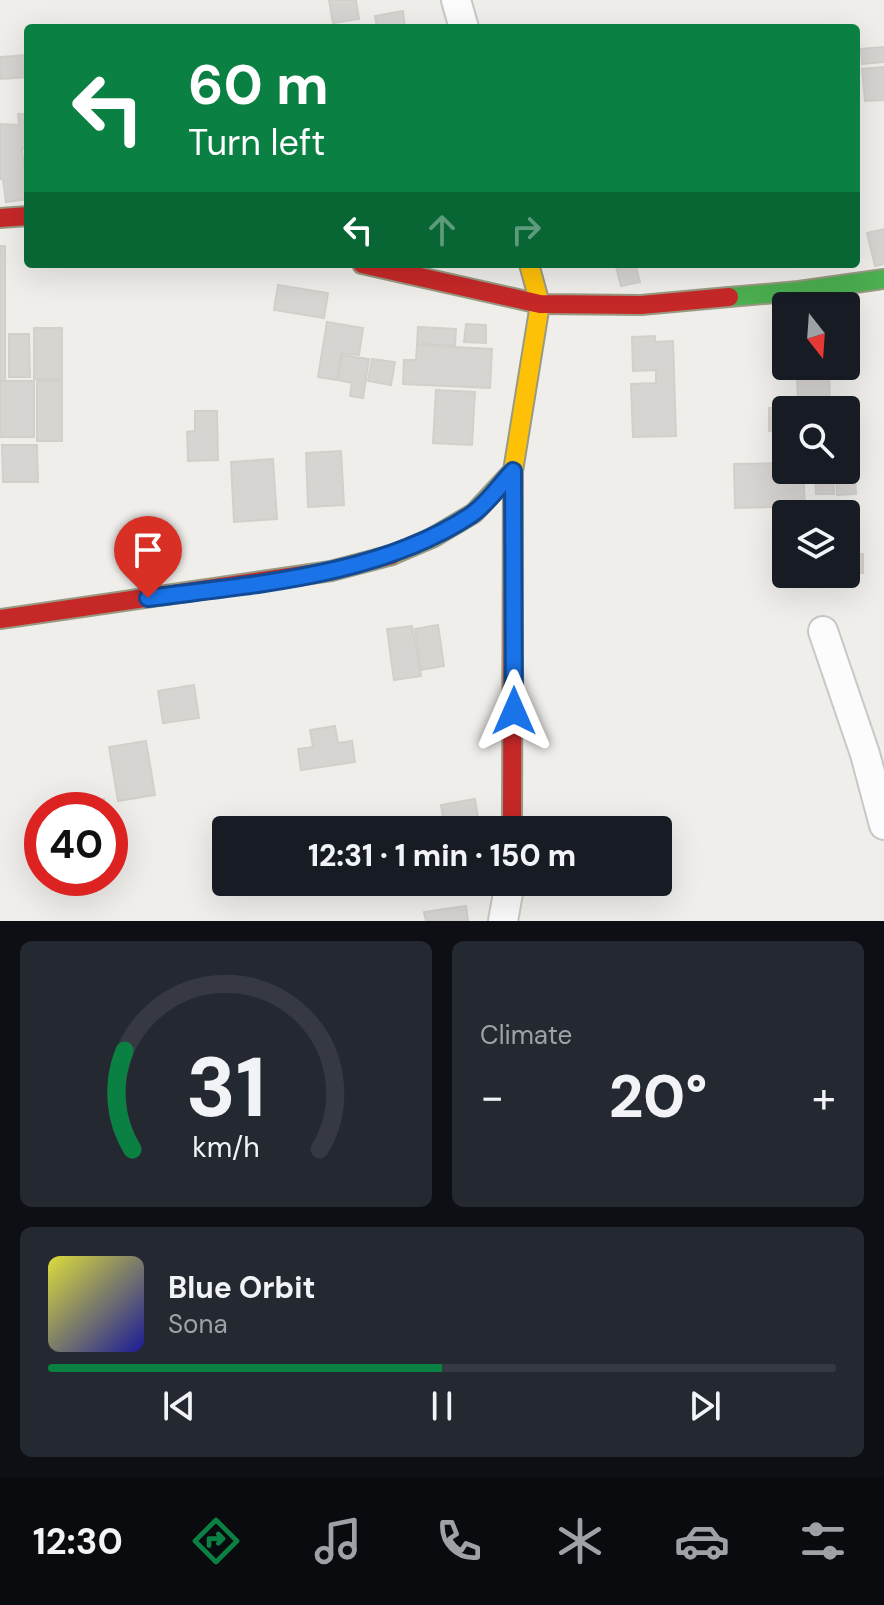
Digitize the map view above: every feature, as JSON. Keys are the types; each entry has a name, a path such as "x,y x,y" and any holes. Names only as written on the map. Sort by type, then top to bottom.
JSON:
{"street":[{"path":"456,0 463,24"},
{"path":"0,218 24,216"},
{"path":"380,268 540,304 641,305 799,291 884,279"},
{"path":"512,816 513,471 540,304 530,268"},
{"path":"0,619 331,571 382,559 432,538 474,513 513,471"},
{"path":"823,631 865,754 884,825"},
{"path":"503,921 507,896"}],"building":[{"path":"329,0 356,0 359,19 333,23"},
{"path":"403,11 405,24 376,24 375,16"},
{"path":"884,47 884,62 862,64 861,49"},
{"path":"24,55 24,77 1,79 0,57"},
{"path":"884,67 884,100 865,101 862,69"},
{"path":"18,114 24,114 24,200 6,202 3,179 0,179 0,124 19,125"},
{"path":"884,229 884,264 875,266 867,233"},
{"path":"0,246 5,246 5,381 0,381"},
{"path":"616,268 636,268 640,282 621,286"},
{"path":"278,285 328,293 324,318 274,310"},
{"path":"327,322 363,328 359,355 341,353 337,380 318,377"},
{"path":"466,324 486,325 486,343 464,342"},
{"path":"418,327 456,329 455,345 417,344"},
{"path":"34,328 62,328 62,379 34,379"},
{"path":"9,334 29,334 30,377 9,377"},
{"path":"655,336 655,342 673,341 676,436 633,437 631,384 656,383 656,370 633,371 632,337"},
{"path":"417,345 492,349 490,388 403,384 404,360 416,360"},
{"path":"342,355 369,359 363,398 350,396 352,383 338,380"},
{"path":"372,359 395,362 391,385 368,381"},
{"path":"797,380 829,380 830,396 798,396"},
{"path":"0,381 34,381 34,437 0,437"},
{"path":"37,381 62,381 62,441 37,441"},
{"path":"436,390 475,392 472,445 433,443"},
{"path":"769,408 772,408 772,431 769,431"},
{"path":"195,411 217,411 218,460 188,461 187,432 195,431"},
{"path":"2,445 37,445 38,482 3,482"},
{"path":"341,451 344,505 308,507 306,453"},
{"path":"273,459 277,519 234,522 231,462"},
{"path":"772,463 772,484 804,484 805,500 772,500 772,507 735,508 734,464"},
{"path":"816,484 834,484 834,494 816,494"},
{"path":"837,484 856,484 856,494 837,495"},
{"path":"860,554 863,554 863,573 860,573"},
{"path":"438,625 444,666 421,670 415,629"},
{"path":"412,626 421,676 394,680 387,629"},
{"path":"194,685 199,718 163,723 158,691"},
{"path":"335,726 338,743 352,741 355,762 301,770 298,749 313,747 310,730"},
{"path":"146,741 155,795 128,799 128,792 116,792 109,747"},
{"path":"475,799 478,816 443,816 441,805"},
{"path":"466,906 468,921 426,921 424,912"}],"traffic: fast":[{"path":"729,297 884,279"}],"traffic: slow":[{"path":"392,555 432,538 474,513 513,471 540,304 530,268"}],"traffic: jam":[{"path":"0,218 24,216"},
{"path":"380,268 540,304 641,305 729,297"},
{"path":"512,816 513,471"},
{"path":"0,619 331,571 392,555"}],"route":[{"path":"148,598 331,571 382,559 432,538 474,513 513,471 514,711"}]}
